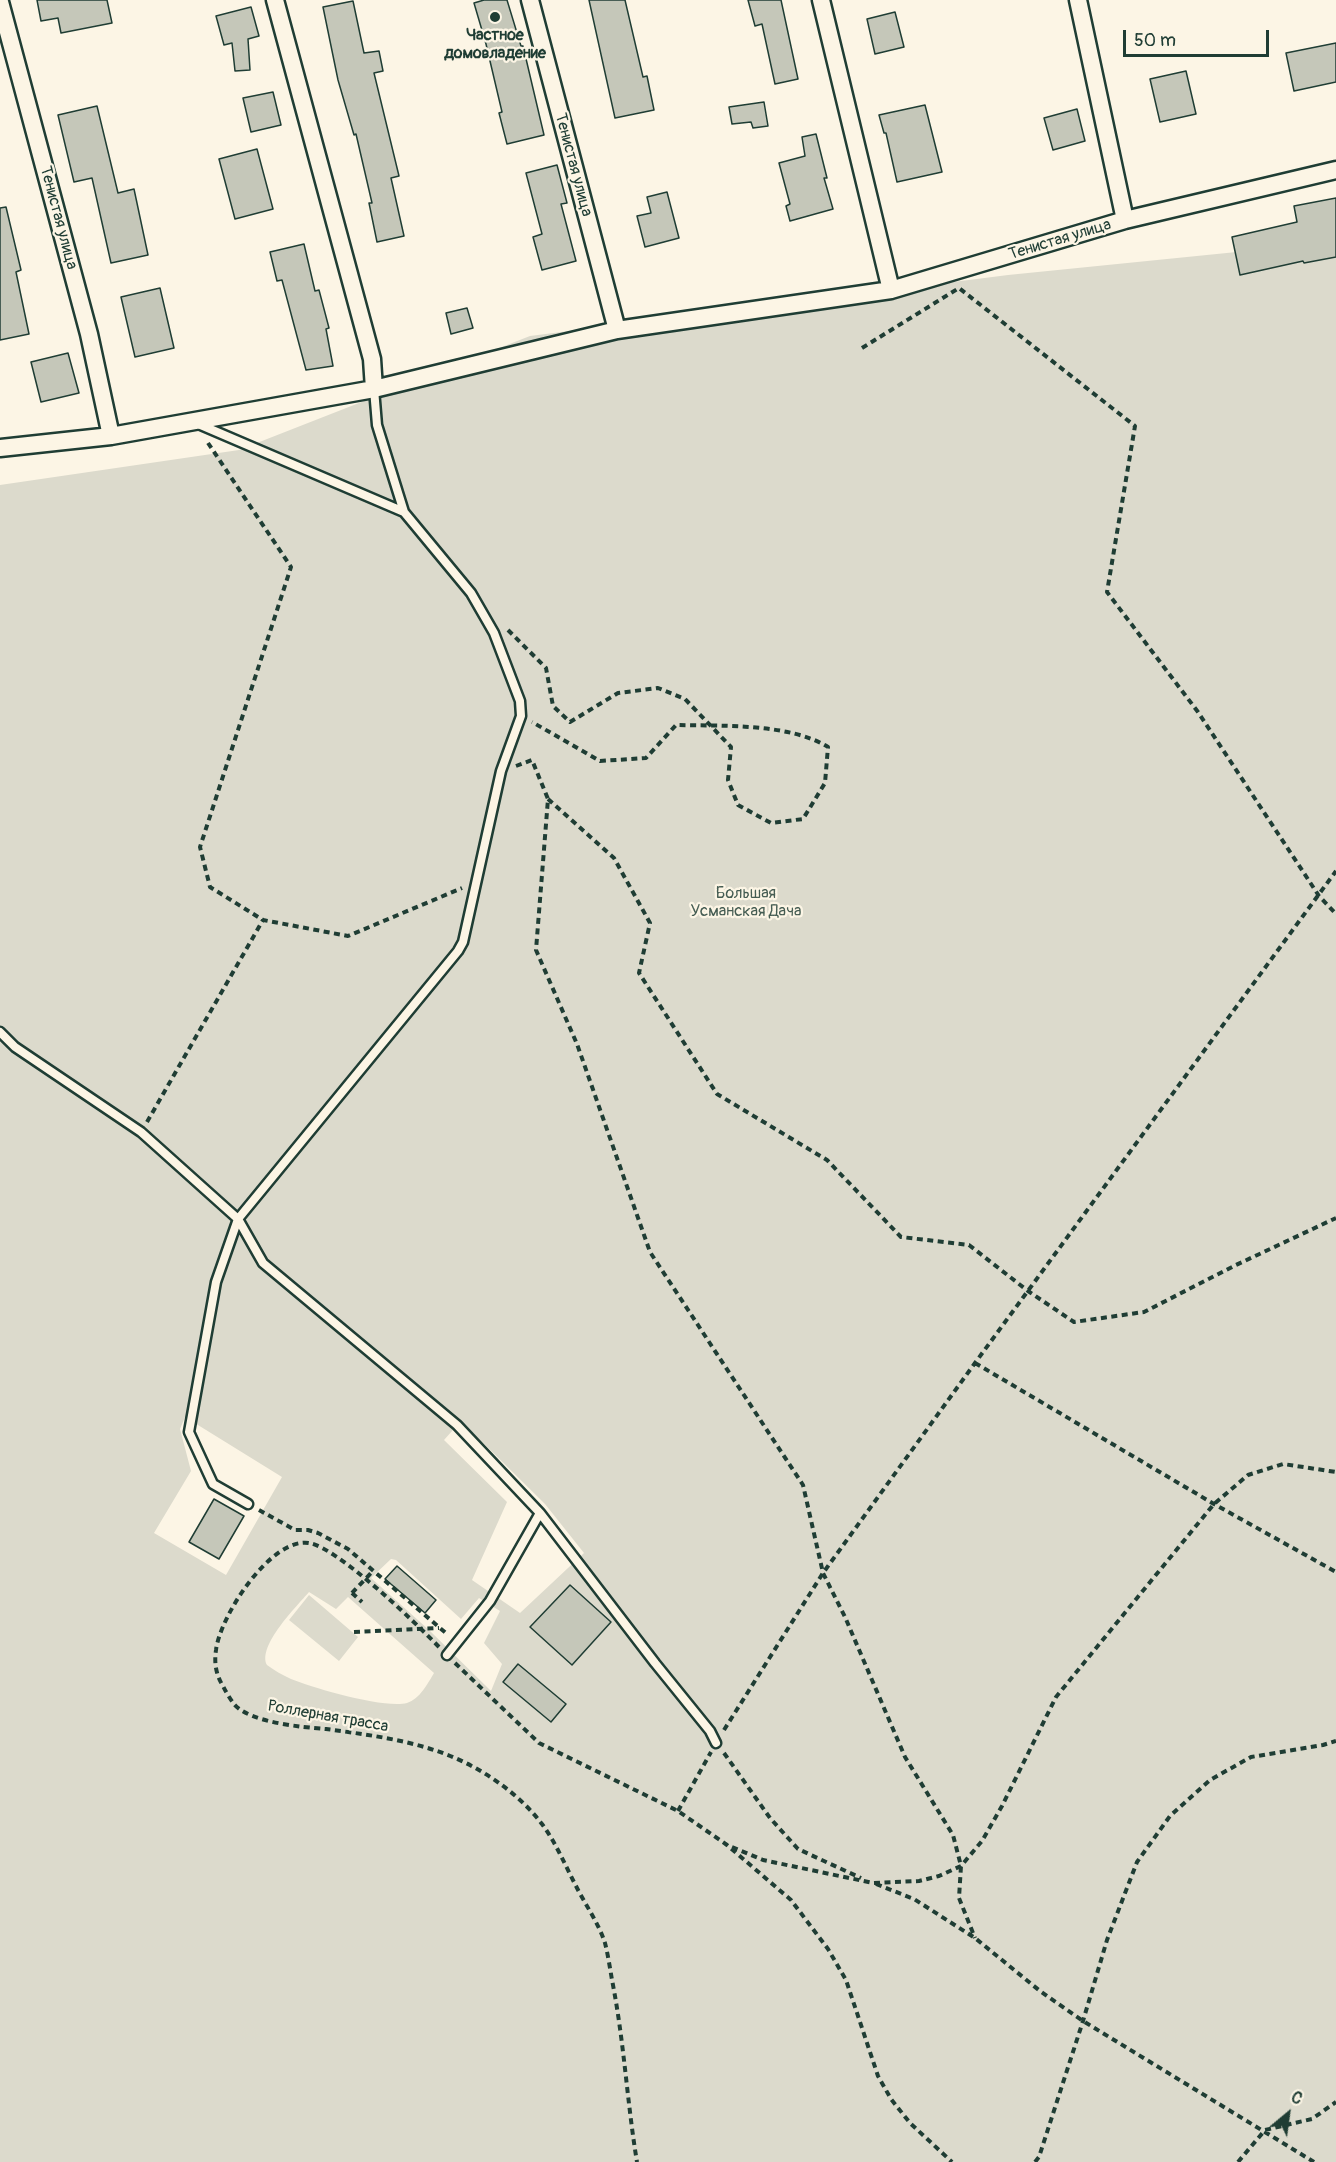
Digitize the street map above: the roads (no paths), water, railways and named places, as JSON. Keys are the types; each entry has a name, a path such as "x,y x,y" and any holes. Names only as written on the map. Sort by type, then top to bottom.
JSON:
{"street":[{"path":"275,0 372,359 374,389"},
{"name":"Тенистая улица","path":"530,0 617,330"},
{"path":"821,0 891,290"},
{"name":"Тенистая улица","path":"1078,0 1125,220"},
{"name":"Тенистая улица","path":"0,2 89,334 111,436"},
{"name":"Тенистая улица","path":"0,448 111,436 374,389 617,330 891,290 1125,220 1336,170"}],"lane":[{"path":"248,1504 213,1484 189,1432 216,1282 238,1219 458,951 468,925 501,771 521,716 520,701 494,633 471,593 404,512 377,424 374,389"},
{"path":"193,422 404,512"},
{"path":"0,1032 15,1047 141,1132 238,1219 263,1263 457,1425 540,1513 710,1731 716,1743"},
{"path":"447,1655 489,1601 540,1513"}],"place":[{"name":"Частное домовладение","path":"495,17"}],"park label":[{"name":"Большая Усманская Дача","path":"746,903"}]}
